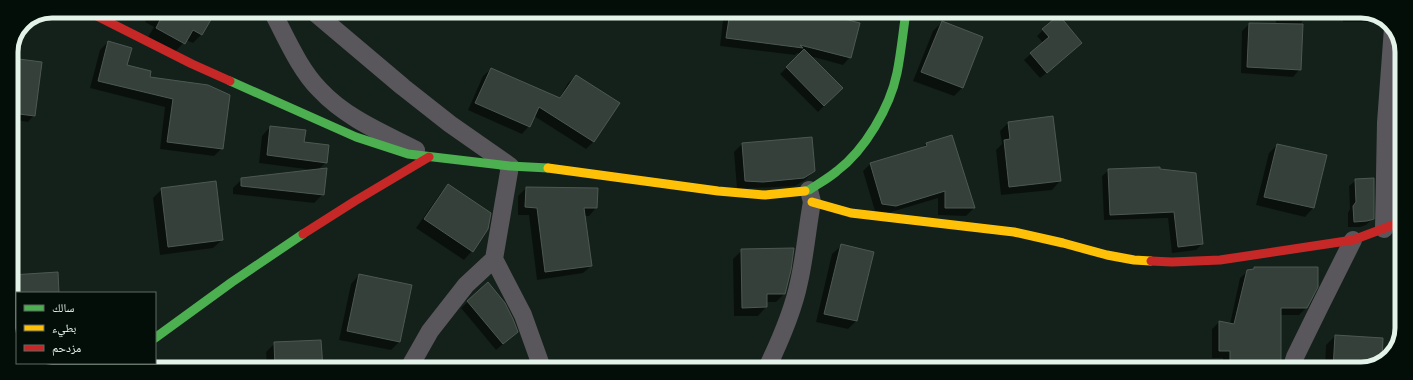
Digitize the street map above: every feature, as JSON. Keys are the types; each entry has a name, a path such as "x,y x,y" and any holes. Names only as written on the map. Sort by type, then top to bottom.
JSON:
{"street":[{"path":"101,18 192,64 356,137 408,154 510,166 559,169 710,190 765,195 789,193 811,196 851,213 1014,232 1063,242 1107,255 1134,260 1172,262 1220,260 1353,240 1395,224"},
{"path":"276,18 305,72 319,90 335,105 354,117 429,157"},
{"path":"321,18 432,110 510,166"},
{"path":"769,362 786,324 800,280 811,196 858,152 871,135 890,96 897,74 905,18"},
{"path":"1384,229 1386,123 1392,40"},
{"path":"156,337 200,304 312,227 429,157"},
{"path":"510,166 494,259 523,315 540,362"},
{"path":"1294,362 1353,240"},
{"path":"412,362 430,331 466,285 494,259"}],"building":[{"path":"161,18 212,18 202,35 193,30 185,44 156,28"},
{"path":"729,18 840,18 860,23 851,58 800,45 803,48 726,38"},
{"path":"1055,18 1061,18 1082,43 1047,73 1030,53 1049,37 1042,29"},
{"path":"942,21 983,37 963,88 921,72"},
{"path":"1249,23 1303,24 1301,70 1247,67"},
{"path":"108,41 132,48 127,65 151,71 150,77 208,85 230,95 223,149 167,142 173,99 98,81"},
{"path":"804,49 843,88 824,106 786,67"},
{"path":"18,59 42,62 35,116 18,114"},
{"path":"491,68 560,98 576,75 620,103 594,142 539,107 530,127 475,103"},
{"path":"1053,116 1061,181 1009,187 1004,140 1010,139 1008,122"},
{"path":"270,126 306,130 304,142 329,145 327,163 267,155"},
{"path":"952,135 975,208 945,208 945,191 896,206 882,204 870,163 927,146 926,143"},
{"path":"812,137 815,171 804,178 763,182 745,181 742,143"},
{"path":"1277,144 1327,155 1314,208 1264,197"},
{"path":"1160,167 1160,169 1196,173 1203,244 1178,247 1174,212 1110,215 1108,169"},
{"path":"327,168 324,195 241,186 241,178"},
{"path":"1374,178 1374,219 1354,222 1353,206 1356,202 1355,179"},
{"path":"216,181 223,240 168,247 161,188"},
{"path":"448,184 491,213 488,229 473,252 424,219"},
{"path":"526,187 598,188 597,208 584,208 592,266 545,272 537,208 525,207"},
{"path":"841,244 874,252 857,321 824,314"},
{"path":"794,248 791,270 785,294 767,294 767,307 742,308 741,249"},
{"path":"1254,267 1318,267 1318,287 1307,308 1281,308 1281,362 1230,362 1230,351 1219,351 1219,321 1234,324 1247,270 1254,269"},
{"path":"58,272 59,292 18,292 18,275"},
{"path":"359,274 412,285 400,342 347,331"},
{"path":"488,282 505,303 518,332 503,344 467,301"},
{"path":"1335,335 1383,338 1382,355 1372,360 1365,362 1333,362"},
{"path":"321,340 323,362 275,362 274,342"}],"traffic: fast":[{"path":"805,191 834,174 857,152 875,127 889,100 894,86 905,18"},
{"path":"230,81 356,137 408,154 510,166 548,168"},
{"path":"156,337 232,282 303,234"}],"traffic: slow":[{"path":"548,168 718,191 765,195 805,191"},
{"path":"812,202 851,213 1014,232 1107,255 1134,260 1151,261"}],"traffic: jam":[{"path":"101,18 192,64 230,81"},
{"path":"303,234 429,157"},
{"path":"1151,261 1172,262 1220,260 1353,240 1395,224"}]}
